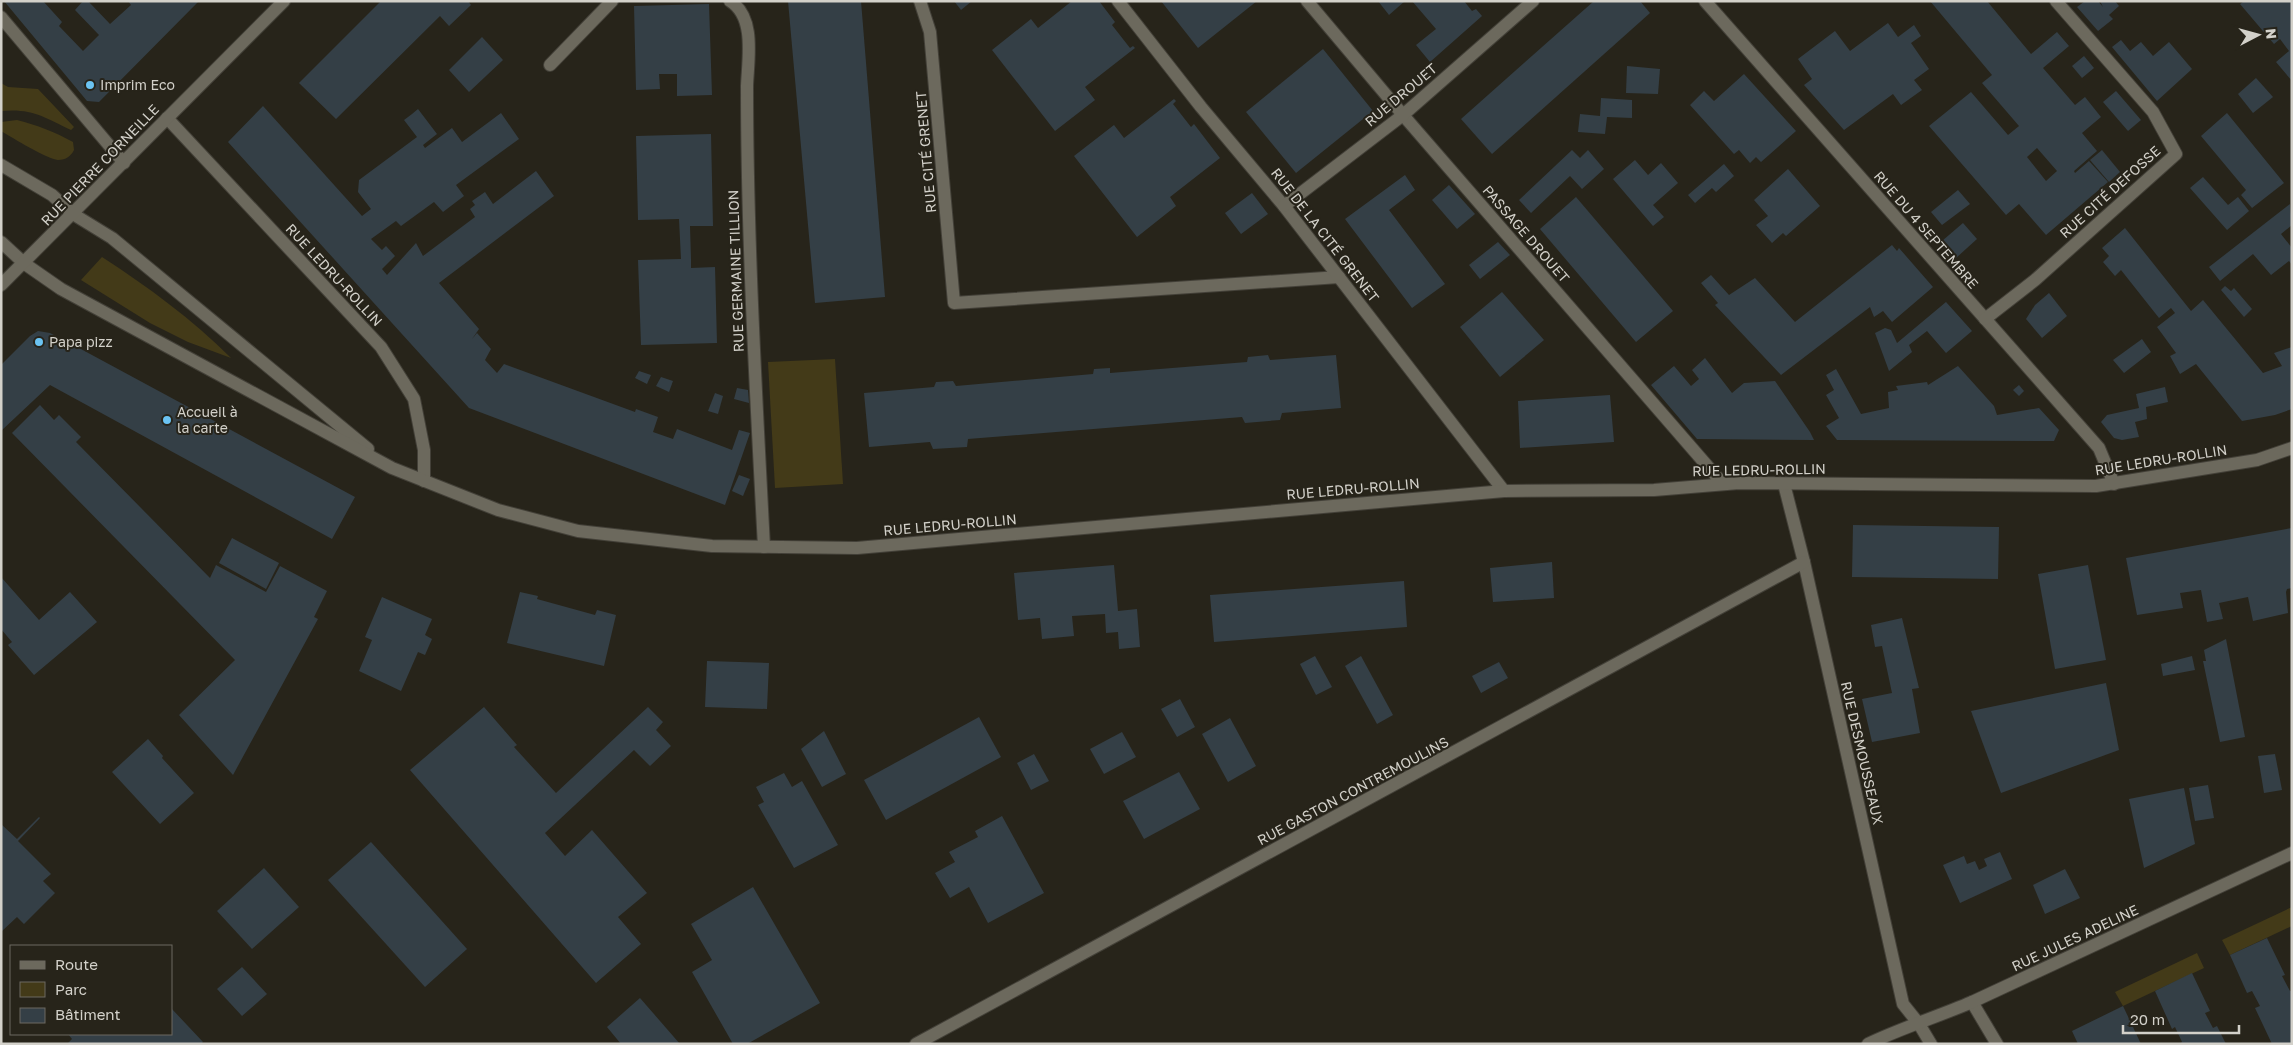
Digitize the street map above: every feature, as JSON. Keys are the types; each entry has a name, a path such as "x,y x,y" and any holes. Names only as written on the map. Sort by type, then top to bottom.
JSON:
{"street":[{"name":"RUE PIERRE CORNEILLE","path":"1,285 25,264 284,1"},
{"path":"550,65 612,1"},
{"name":"RUE GERMAINE TILLION","path":"730,1 736,5 748,26 748,174 753,337 764,547"},
{"name":"RUE CITÉ GRENET","path":"920,1 930,32 954,303 1339,277"},
{"name":"RUE DE LA CITÉ GRENET","path":"1118,1 1284,206 1504,491"},
{"name":"PASSAGE DROUET","path":"1308,1 1403,115 1723,484"},
{"name":"RUE DROUET","path":"1284,206 1403,115 1533,1"},
{"name":"RUE DU 4 SEPTEMBRE","path":"1704,1 2099,448 2114,484"},
{"name":"RUE CITÉ DEFOSSE","path":"1985,319 2035,280 2176,154 2153,112 2056,1"},
{"path":"1,17 124,163"},
{"name":"RUE LEDRU-ROLLIN","path":"167,118 381,347 414,399 424,450 424,481"},
{"name":"RUE LEDRU-ROLLIN","path":"1,165 52,195 73,214 112,238 392,468"},
{"name":"RUE LEDRU-ROLLIN","path":"1,242 25,264 61,288 392,468 498,510 578,531 712,546 857,548 1504,491 1654,490 1723,484 2096,486 2257,460 2292,448"},
{"name":"RUE DESMOUSSEAUX","path":"1784,484 1804,562 1903,1004 1919,1024 1931,1044"},
{"name":"RUE GASTON CONTREMOULINS","path":"916,1044 1804,562"},
{"name":"RUE JULES ADELINE","path":"1868,1044 1892,1032 1919,1024 1972,1002 2292,853"},
{"path":"1972,1002 1997,1044"}],"green space":[{"path":"1,83 8,87 38,89 74,127 71,130 30,112 1,111"},
{"path":"17,120 46,129 66,138 73,142 74,150 66,158 61,160 53,159 1,131 1,122"},
{"path":"102,257 169,304 231,358 188,342 150,323 81,280"},
{"path":"835,359 843,484 775,488 768,362"},
{"path":"2292,907 2292,926 2230,955 2222,940"},
{"path":"2197,953 2204,968 2123,1006 2115,992"}],"building":[{"path":"4,1 43,1 62,22 59,26 83,51 99,35 75,10 83,1 88,1 110,24 131,5 128,1 199,1 99,102 87,101"},
{"path":"381,1 468,1 471,5 449,26 440,16 336,119 299,83"},
{"path":"788,1 861,1 885,297 815,303"},
{"path":"954,1 972,1 961,10"},
{"path":"1072,1 1099,1 1115,22 1112,25 1130,48 1133,46 1135,48 1085,87 1095,100 1055,131 992,50 1031,19 1038,28"},
{"path":"1161,1 1257,1 1198,48"},
{"path":"1378,1 1405,1 1389,15"},
{"path":"1412,1 1464,1 1472,11 1476,9 1482,16 1430,62 1416,45 1436,29"},
{"path":"1594,1 1640,1 1650,13 1492,154 1461,119"},
{"path":"1930,1 1987,1 2031,54 2057,32 2069,46 2043,68 2075,105 2085,97 2101,117 2082,133 2097,151 2074,171 2075,173 2089,161 2108,182 2046,235 2019,204 2006,215 1929,126 1971,92 2008,135 2019,126 1982,83 1992,75","holes":["2037,148 2057,171 2046,181 2027,157"]},
{"path":"2085,1 2098,1 2103,7 2100,1 2115,1 2119,6 2109,15 2113,19 2098,31 2077,7"},
{"path":"2244,1 2292,1 2292,81 2276,62 2289,51 2280,39 2274,44 2240,4"},
{"path":"709,4 712,95 677,96 677,74 659,74 660,89 636,90 634,6"},
{"path":"1888,23 1898,37 1914,25 1921,36 1911,43 1929,69 1914,80 1922,90 1901,105 1893,94 1844,130 1804,85 1812,79 1798,59 1835,31 1850,51"},
{"path":"482,37 503,60 469,92 449,70"},
{"path":"2121,40 2130,51 2141,42 2153,56 2169,42 2192,69 2157,101 2112,47"},
{"path":"1323,49 1373,111 1296,173 1246,112"},
{"path":"2084,56 2094,68 2082,78 2072,66"},
{"path":"1627,66 1660,69 1658,94 1626,93"},
{"path":"1744,74 1796,131 1761,162 1756,157 1750,163 1739,150 1734,154 1690,105 1704,91 1714,101"},
{"path":"2256,78 2273,97 2253,113 2238,94"},
{"path":"2116,91 2141,120 2128,131 2103,102"},
{"path":"1601,98 1632,100 1632,118 1607,117 1605,134 1578,132 1580,114 1600,116"},
{"path":"1174,99 1176,101 1173,104 1191,127 1194,124 1220,158 1170,197 1176,206 1137,237 1074,156 1114,125 1124,138"},
{"path":"263,106 362,216 371,209 358,192 359,180 417,137 404,120 418,109 437,134 423,145 425,148 452,128 462,142 501,113 519,139 456,185 464,196 443,212 434,202 401,226 396,221 371,239 382,250 386,246 395,256 382,269 387,275 416,243 423,256 475,217 470,209 475,205 472,201 485,192 493,204 536,171 554,196 439,283 479,329 472,339 477,333 491,349 485,360 497,373 504,364 635,412 636,409 658,417 653,432 673,439 677,429 732,450 739,430 750,433 725,505 469,408 228,142"},
{"path":"2227,113 2284,183 2252,208 2241,195 2246,190 2201,136"},
{"path":"711,134 713,226 690,226 691,268 715,267 717,343 641,345 638,260 681,259 679,219 638,220 636,136"},
{"path":"1572,150 1580,158 1588,150 1604,169 1582,189 1570,176 1531,213 1519,200"},
{"path":"2102,150 2120,172 2109,182 2090,160"},
{"path":"1635,160 1648,175 1661,163 1678,183 1653,205 1664,217 1653,226 1613,179"},
{"path":"1724,164 1734,176 1716,192 1712,188 1695,203 1688,195"},
{"path":"1788,169 1820,206 1786,236 1783,233 1772,243 1756,225 1768,216 1754,200"},
{"path":"1405,175 1415,190 1389,210 1445,284 1412,308 1345,219"},
{"path":"2203,177 2228,205 2238,197 2249,211 2227,230 2190,188"},
{"path":"1449,185 1475,214 1457,229 1432,200"},
{"path":"1958,190 1970,204 1942,225 1931,212"},
{"path":"1252,193 1268,214 1241,234 1225,213"},
{"path":"1576,197 1673,311 1636,342 1540,229"},
{"path":"2290,204 2292,225 2281,234 2292,248 2292,265 2289,261 2271,275 2253,254 2220,281 2209,267"},
{"path":"1963,223 1977,239 1956,258 1942,241"},
{"path":"2125,228 2191,311 2203,300 2263,373 2282,366 2274,353 2292,347 2292,409 2275,415 2242,421 2196,364 2180,374 2170,356 2176,353 2157,327 2175,313 2171,308 2159,318 2121,270 2115,276 2103,262 2109,256 2102,248"},
{"path":"1498,242 1510,255 1480,279 1469,265"},
{"path":"1892,245 1897,251 1899,248 1933,287 1892,322 1883,311 1874,317 1870,307 1781,375 1715,305 1718,303 1701,283 1711,275 1729,295 1755,278 1795,322"},
{"path":"2225,286 2231,291 2234,288 2252,309 2244,317 2221,290"},
{"path":"1502,292 1544,340 1500,377 1460,327"},
{"path":"2049,293 2067,316 2042,338 2026,319 2035,305"},
{"path":"1946,302 1972,331 1946,353 1927,331 1909,345 1912,352 1889,371 1875,333 1885,328 1891,330 1897,343"},
{"path":"38,331 50,333 79,348 355,497 332,539 50,385 1,431 1,365 30,336"},
{"path":"2142,339 2151,352 2124,373 2113,360"},
{"path":"1268,355 1270,360 1336,355 1341,408 1282,413 1280,420 1245,423 1242,417 968,439 967,447 933,449 930,442 869,447 864,393 934,387 936,382 953,381 956,386 1093,374 1094,369 1110,368 1110,373 1247,362 1248,357"},
{"path":"1705,358 1732,393 1744,383 1775,381 1814,440 1697,439 1651,385 1674,366 1691,386 1699,379 1692,370"},
{"path":"1958,366 1994,406 1997,415 2039,408 2059,430 2054,441 1837,440 1826,426 1839,418 1826,395 1834,390 1826,375 1836,369 1861,414 1889,408 1888,392 1898,390 1896,386 1927,382 1928,385"},
{"path":"639,371 651,375 647,384 635,378"},
{"path":"661,377 673,381 669,392 656,386"},
{"path":"2019,385 2024,391 2019,396 2013,390"},
{"path":"2165,387 2168,402 2146,407 2147,419 2135,422 2139,437 2122,440 2114,438 2101,422 2107,415 2139,408 2136,394"},
{"path":"737,388 748,390 749,403 734,399"},
{"path":"715,393 723,396 718,414 708,411"},
{"path":"1610,395 1614,442 1520,448 1518,401"},
{"path":"40,405 54,420 59,415 81,437 76,442 210,578 216,565 266,592 280,566 327,591 314,617 318,619 233,775 179,715 235,660 12,433"},
{"path":"739,475 750,479 743,496 732,491"},
{"path":"1853,525 1999,527 1998,579 1852,577"},
{"path":"2292,528 2292,588 2287,589 2286,592 2288,613 2253,621 2248,597 2219,603 2223,619 2207,622 2201,590 2180,593 2183,608 2137,615 2126,558"},
{"path":"232,538 279,563 266,589 219,563"},
{"path":"1552,562 1554,598 1493,602 1490,568"},
{"path":"1114,565 1118,611 1137,609 1140,647 1119,649 1118,632 1106,633 1105,614 1072,616 1074,636 1042,639 1040,618 1018,620 1014,573"},
{"path":"2088,565 2106,660 2055,669 2038,574"},
{"path":"1,577 39,620 70,592 97,622 34,675 8,645 12,642 1,629"},
{"path":"1404,581 1407,627 1214,642 1210,595"},
{"path":"520,592 538,596 537,599 595,615 597,610 616,615 604,666 507,643"},
{"path":"382,597 432,619 425,635 432,639 425,655 418,652 401,691 359,671 372,640 365,637"},
{"path":"1902,618 1919,688 1912,689 1920,733 1872,742 1862,699 1892,693 1882,646 1875,647 1871,625"},
{"path":"2226,639 2245,737 2220,742 2203,661 2206,661 2204,650"},
{"path":"1315,656 1332,687 1316,695 1300,664"},
{"path":"1361,656 1393,715 1377,724 1345,666"},
{"path":"2192,656 2195,670 2163,676 2161,664"},
{"path":"707,661 769,663 767,709 705,707"},
{"path":"1499,662 1508,678 1481,693 1472,676"},
{"path":"2106,683 2119,750 2001,793 1971,711"},
{"path":"1180,699 1195,727 1177,737 1161,709"},
{"path":"484,707 517,745 514,747 556,793 648,707 663,722 656,730 671,746 650,766 634,750 545,833 565,856 592,830 647,893 618,917 641,944 596,983 410,770"},
{"path":"979,717 1001,757 886,820 864,780"},
{"path":"1230,718 1256,766 1228,782 1202,734"},
{"path":"824,731 846,774 822,787 801,749"},
{"path":"1122,732 1136,757 1104,774 1090,749"},
{"path":"148,739 163,756 162,758 194,793 160,824 112,772"},
{"path":"1034,754 1049,781 1031,790 1017,763"},
{"path":"2275,754 2282,790 2264,793 2258,756"},
{"path":"1179,772 1200,809 1144,839 1123,801"},
{"path":"784,773 792,787 802,781 838,845 794,868 758,805 764,802 756,787"},
{"path":"2208,785 2214,818 2195,821 2189,788"},
{"path":"2184,788 2195,844 2144,868 2129,799"},
{"path":"1002,816 1044,893 988,923 969,887 950,898 935,873 955,862 949,852 978,837 975,831"},
{"path":"39,817 18,841 51,874 43,881 55,893 24,924 17,917 1,932 1,824 17,839"},
{"path":"371,842 467,949 425,987 328,880"},
{"path":"2000,852 2012,879 1960,903 1943,865 1964,856 1967,864 1975,861 1979,870 1987,866 1984,859"},
{"path":"264,868 299,907 252,949 217,911"},
{"path":"2065,869 2080,898 2045,914 2033,885"},
{"path":"753,887 820,1003 747,1044 733,1044 692,972 712,960 691,924"},
{"path":"2267,938 2285,975 2282,976 2290,991 2292,991 2292,1044 2272,1044 2255,1008 2260,1006 2252,991 2247,993 2230,955"},
{"path":"242,967 267,994 242,1016 217,989"},
{"path":"2192,973 2210,1011 2205,1013 2213,1028 2217,1026 2226,1044 2180,1044 2182,1042 2175,1027 2172,1029 2155,991"},
{"path":"640,998 680,1044 621,1044 607,1027"},
{"path":"2123,1006 2141,1044 2078,1044 2072,1031"},
{"path":"172,1009 203,1042 201,1044 67,1044 72,1039 69,1035 172,1035"}],"place":[{"name":"Imprim Eco","path":"90,85"},
{"name":"Papa pizz","path":"39,342"},
{"name":"Accueil à la carte","path":"167,420"}]}
